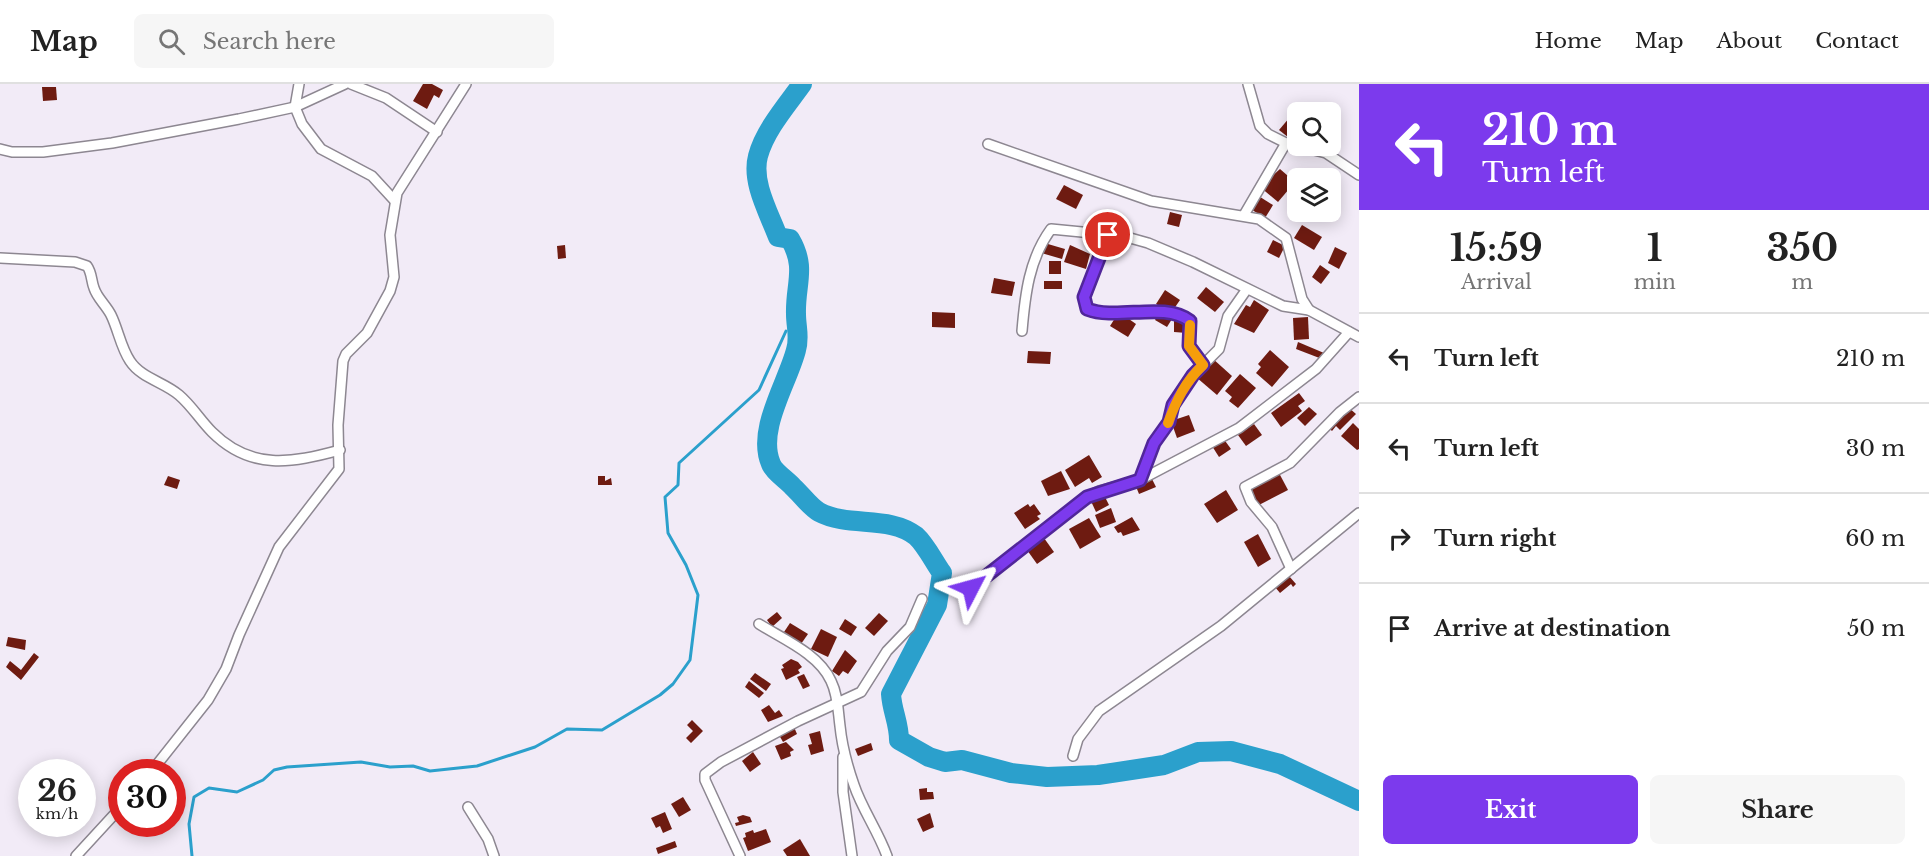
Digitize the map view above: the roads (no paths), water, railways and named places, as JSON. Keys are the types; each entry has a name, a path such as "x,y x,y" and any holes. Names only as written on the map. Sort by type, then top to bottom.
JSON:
{"street":[{"path":"299,84 295,107 302,124 321,149 372,176 395,201"},
{"path":"0,149 12,152 43,152 112,143 295,107 345,84"},
{"path":"351,84 386,98 437,132"},
{"path":"161,759 208,700 226,669 279,547 339,469 338,425 343,361 346,354 367,333 390,291 394,277 390,234 395,201 465,84"},
{"path":"1248,84 1260,126 1268,134 1286,143 1326,153 1359,175"},
{"path":"1244,215 1286,143"},
{"path":"988,144 1151,201 1218,214 1244,215 1259,219 1286,238 1302,299 1309,310"},
{"path":"1022,332 1025,297 1033,261 1051,229 1108,235 1148,243 1283,306 1309,310 1359,337"},
{"path":"1108,235 1084,297 1087,309 1130,314 1161,310 1186,318 1190,321 1189,346 1203,365"},
{"path":"0,258 75,262 87,266 98,296 110,312 130,361 142,374 182,397 210,431 232,447 265,462 274,463 299,460 340,450"},
{"path":"1140,480 1154,443 1169,422 1173,405 1193,375 1223,344 1228,316 1247,289"},
{"path":"971,588 1087,497 1140,480 1256,417 1316,369 1349,332"},
{"path":"1291,568 1272,527 1251,502 1245,487 1290,463 1340,411 1359,397"},
{"path":"1073,756 1078,739 1100,711 1221,626 1359,513"},
{"path":"740,856 705,780 705,774 721,762 782,729 853,697 868,684 887,651 910,627 922,599"},
{"path":"759,624 803,651 824,670 836,692 843,750 843,792 852,856"},
{"path":"843,750 854,787 873,822 887,856"},
{"path":"468,807 488,839 494,856"},
{"path":"76,856 108,821"}],"waterway":[{"path":"802,84 766,137 756,166 762,197 778,237 790,239 795,249 799,268 796,303 797,345 770,421 767,451 775,470 816,510 843,520 881,523 905,530 920,540 942,573 937,605 891,694 899,740 929,757 945,762 962,760 1011,773 1047,777 1098,775 1164,765 1198,752 1231,751 1280,764 1359,801"},
{"path":"192,856 189,824 194,797 209,788 237,792 263,780 274,770 287,767 361,762 390,767 413,766 430,771 477,766 535,747 567,729 602,730 660,695 673,684 690,660 698,595 686,565 668,533 665,497 678,485 679,463 759,390 786,331"}]}
